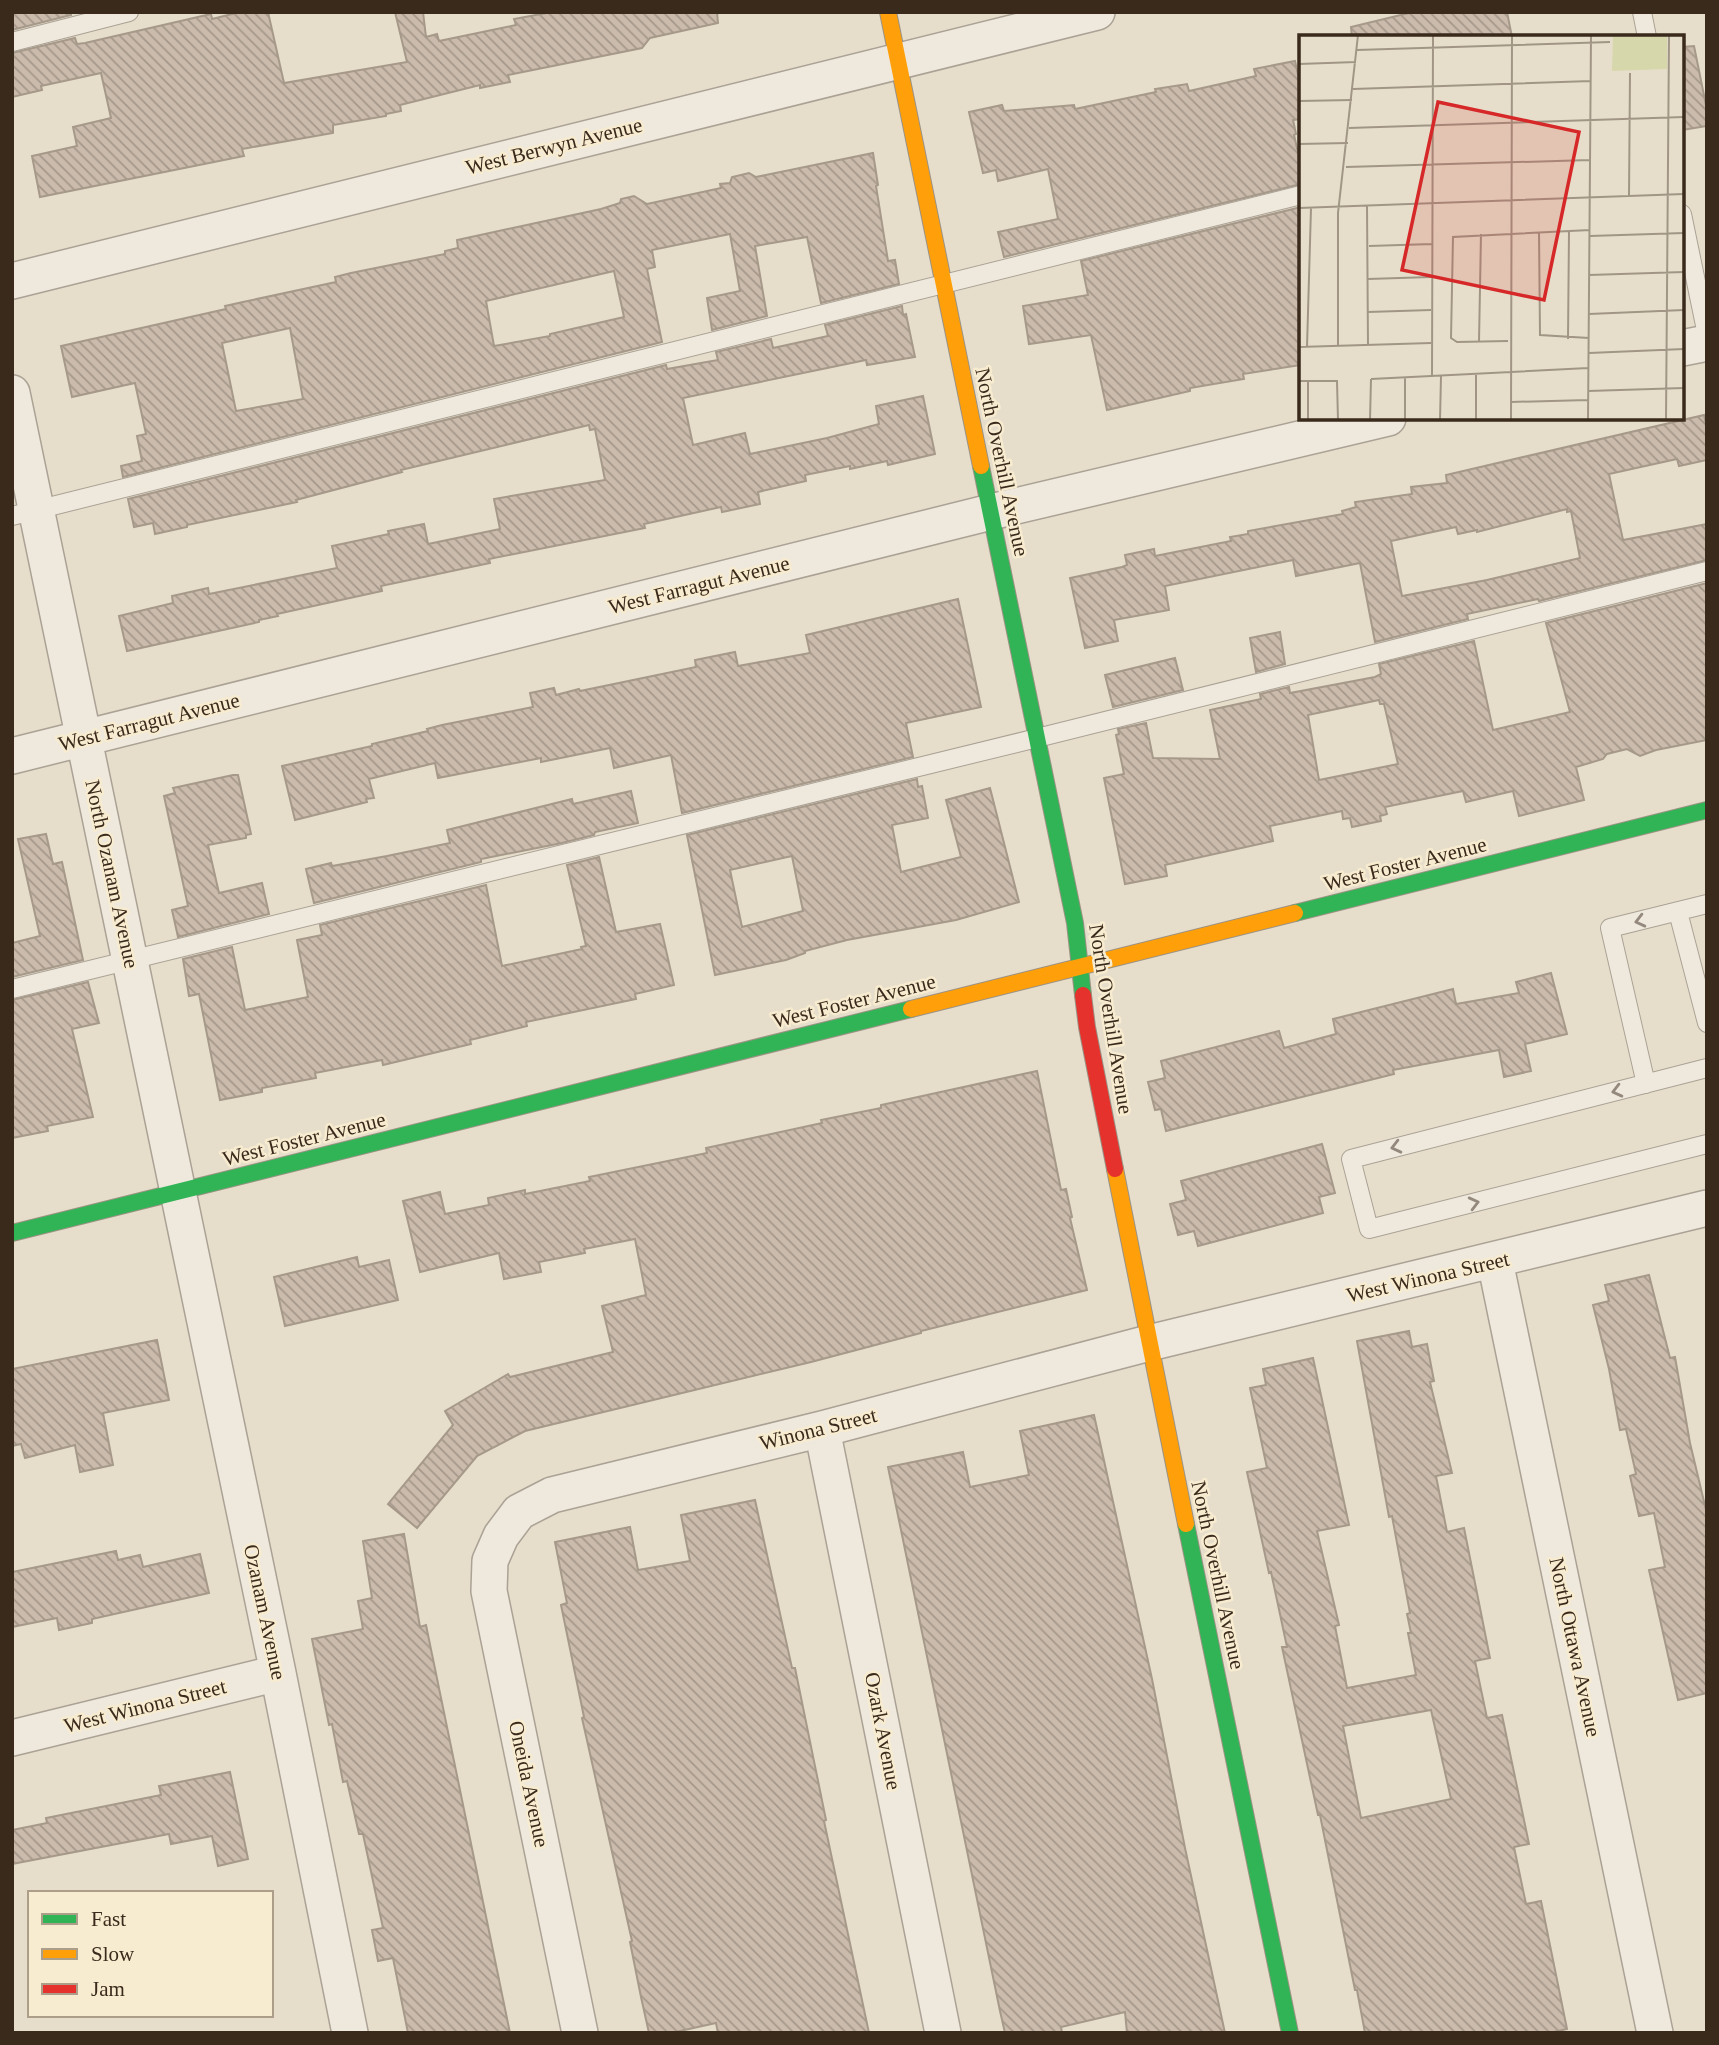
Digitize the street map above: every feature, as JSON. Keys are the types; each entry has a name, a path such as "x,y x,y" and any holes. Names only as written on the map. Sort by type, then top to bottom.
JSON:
{"street":[{"name":"North Overhill Avenue","path":"888,12 1075,923 1087,1027 1290,2033"},
{"name":"West Berwyn Avenue","path":"12,281 1097,12"},
{"path":"1684,348 1707,343"},
{"name":"North Ozanam Avenue","path":"12,393 24,513 84,738 178,1192"},
{"name":"West Farragut Avenue","path":"12,756 991,512 1380,420"},
{"name":"West Foster Avenue","path":"12,1233 1707,810"},
{"name":"Ozanam Avenue","path":"178,1192 350,2033"},
{"name":"West Winona Street","path":"1149,1343 1707,1208"},
{"name":"North Ottawa Avenue","path":"1495,1261 1655,2033"},
{"name":"Winona Street","path":"501,1536 519,1512 552,1495 822,1429 1149,1343"},
{"name":"Ozark Avenue","path":"822,1429 943,2033"},
{"name":"Oneida Avenue","path":"501,1536 490,1561 489,1591 580,2033"},
{"name":"West Winona Street","path":"12,1738 278,1673"}],"lane":[{"path":"12,41 129,12"},
{"path":"1642,12 1647,35"},
{"path":"24,513 1299,195"},
{"path":"1684,224 1707,335"},
{"path":"12,989 1707,571"},
{"path":"1646,1084 1610,928 1707,904"},
{"path":"1678,912 1699,958 1707,1023"},
{"path":"1707,1068 1352,1159 1369,1229 1707,1144"}],"building":[{"path":"12,12 71,12 71,15 12,30"},
{"path":"240,12 268,12 284,83 407,62 395,12 423,12 426,37 437,34 439,41 516,25 514,19 552,12 717,12 718,23 650,38 642,48 508,75 510,82 480,88 480,85 400,105 401,111 386,116 333,125 333,133 242,149 244,156 40,197 32,156 77,146 73,127 111,118 101,73 41,86 42,90 12,97 12,53 75,38 77,44 85,43 211,14 212,19"},
{"path":"1413,12 1507,12 1512,35 1352,35 1351,27"},
{"path":"1694,46 1707,110 1707,126 1684,130 1684,47"},
{"path":"1295,61 1299,79 1299,119 1293,120 1299,156 1299,184 1004,257 998,232 1058,219 1048,169 998,181 996,170 983,173 969,112 1002,105 1004,111 1074,105 1075,109 1156,92 1155,89 1187,84 1189,91 1256,76 1254,69"},
{"path":"873,153 888,261 895,260 899,284 821,303 807,237 755,246 767,316 712,330 707,298 740,291 730,234 652,250 655,267 647,269 662,342 123,477 121,466 142,461 137,436 146,434 135,383 72,397 61,346 336,282 335,277 351,273 445,254 445,251 458,248 457,240 601,209 620,203 621,199 634,196 647,204 721,188 720,184 730,183 732,177 749,173 756,177","holes":["614,271 624,317 550,336 494,346 486,301","290,328 303,399 236,411 222,343"]},
{"path":"1299,207 1299,365 1243,374 1244,379 1190,388 1190,391 1107,410 1091,335 1029,344 1023,306 1088,295 1081,261"},
{"path":"902,306 915,357 867,365 866,360 683,398 693,445 745,433 750,454 827,438 879,424 876,406 923,396 935,454 888,465 887,461 805,475 806,481 758,492 760,504 722,512 721,507 644,524 645,528 489,559 490,563 381,586 382,591 127,651 119,616 173,603 172,596 208,588 209,594 337,568 332,546 389,534 388,531 424,524 428,544 500,529 494,499 605,480 595,429 590,430 589,425 401,470 402,472 296,500 297,502 155,534 153,523 134,527 128,499 666,365 667,369 718,360 716,352 771,339 773,348 828,336 825,325"},
{"path":"1704,415 1707,428 1707,460 1679,466 1677,459 1609,474 1623,540 1707,524 1707,560 1539,601 1538,599 1467,614 1468,619 1375,642 1360,563 1296,576 1293,560 1165,586 1169,610 1114,620 1118,641 1085,648 1070,578 1127,565 1125,555 1154,549 1155,556 1231,541 1230,537 1248,534 1248,531 1343,514 1342,511 1356,507 1355,502 1412,494 1411,487 1447,483 1446,475","holes":["1567,509 1567,512 1571,511 1580,558 1402,596 1391,541 1456,527 1458,534 1477,532"]},
{"path":"1707,583 1707,740 1656,750 1640,756 1627,749 1576,767 1584,800 1519,816 1513,791 1466,802 1463,791 1385,807 1387,814 1380,816 1381,821 1352,827 1350,818 1343,819 1342,811 1270,826 1273,841 1165,865 1167,876 1125,884 1104,778 1124,774 1116,735 1119,734 1118,729 1146,723 1153,758 1220,759 1210,710 1261,699 1260,694 1289,687 1290,693 1375,677 1381,674 1379,664 1474,641 1493,730 1570,712 1546,623","holes":["1379,700 1380,704 1384,704 1398,764 1319,780 1308,715"]},
{"path":"958,599 981,707 906,723 913,757 682,813 671,755 614,768 610,748 438,778 435,763 369,779 374,798 366,799 367,802 295,820 282,766 372,746 442,725 533,707 530,693 554,688 556,695 579,689 580,691 696,667 695,660 735,652 738,666 810,653 806,635"},
{"path":"1280,632 1285,664 1256,672 1250,638"},
{"path":"1175,658 1183,690 1113,707 1105,675"},
{"path":"238,775 251,834 246,835 246,838 208,845 219,893 262,883 269,914 178,937 172,910 188,906 164,796 175,793 173,788"},
{"path":"917,779 918,787 922,786 928,818 892,825 901,872 961,857 946,800 990,788 1019,902 956,920 847,940 805,951 786,960 715,975 687,835","holes":["792,856 803,911 742,927 730,870"]},
{"path":"631,791 638,823 595,832 594,835 562,843 481,859 481,862 314,903 306,869 450,843 447,830 572,799 573,804"},
{"path":"46,834 53,864 62,862 83,960 12,977 12,943 40,936 18,839"},
{"path":"599,857 616,932 660,924 674,985 635,994 636,999 526,1022 527,1026 470,1040 471,1044 383,1065 382,1060 315,1073 316,1078 262,1088 262,1092 220,1100 199,994 189,996 183,959 232,947 245,1010 308,997 297,940 322,935 320,925 486,885 502,966 582,949 581,947 586,946 567,865"},
{"path":"1551,973 1567,1034 1525,1044 1531,1071 1504,1077 1499,1050 1393,1070 1394,1074 1166,1131 1161,1109 1155,1110 1148,1082 1165,1078 1161,1061 1279,1031 1284,1048 1336,1034 1333,1019 1453,989 1456,1004 1519,993 1516,982"},
{"path":"88,982 99,1023 72,1029 93,1117 47,1126 48,1131 12,1138 12,1000"},
{"path":"1037,1071 1061,1190 1066,1189 1087,1290 921,1331 811,1362 525,1431 477,1456 417,1528 388,1504 453,1425 445,1411 508,1374 510,1377 613,1352 602,1306 646,1295 635,1239 584,1249 585,1253 539,1262 541,1272 504,1279 499,1253 420,1272 403,1201 440,1192 445,1214 489,1205 488,1198 525,1190 525,1194 590,1181 589,1177 707,1153 706,1148 822,1123 821,1120 881,1108 881,1105"},
{"path":"1322,1144 1335,1193 1319,1197 1323,1213 1198,1246 1194,1231 1178,1235 1170,1204 1186,1200 1181,1181"},
{"path":"357,1257 359,1267 389,1260 398,1300 285,1326 274,1277"},
{"path":"1649,1275 1670,1358 1675,1357 1690,1443 1707,1514 1707,1693 1678,1700 1649,1570 1665,1567 1654,1513 1639,1516 1630,1476 1636,1474 1626,1429 1620,1430 1609,1369 1593,1305 1609,1301 1605,1285"},
{"path":"1409,1331 1412,1347 1427,1344 1434,1381 1430,1382 1452,1473 1436,1476 1447,1532 1464,1528 1490,1658 1475,1661 1487,1718 1502,1715 1529,1844 1514,1847 1526,1904 1541,1901 1567,2029 1549,2033 1365,2033 1282,1647 1287,1647 1247,1472 1267,1468 1250,1388 1266,1385 1263,1369 1313,1358 1349,1525 1317,1531 1339,1625 1335,1626 1347,1688 1416,1675 1408,1633 1411,1633 1407,1614 1410,1613 1392,1516 1389,1517 1357,1341","holes":["1431,1710 1451,1799 1361,1818 1343,1726"]},
{"path":"157,1340 169,1400 103,1413 113,1465 80,1472 75,1445 25,1458 21,1444 12,1446 12,1369"},
{"path":"1094,1415 1225,2033 1127,2033 1125,2012 1061,2027 1062,2033 1005,2033 1000,2011 888,1467 963,1452 970,1487 1029,1475 1020,1431"},
{"path":"755,1500 792,1668 795,1668 869,2033 718,2033 716,2023 671,2033 649,2033 641,1997 630,1942 632,1941 582,1718 584,1717 561,1605 567,1603 555,1542 630,1527 638,1570 690,1561 681,1515"},
{"path":"404,1534 420,1627 426,1625 510,2033 408,2033 393,1958 378,1961 372,1930 383,1928 363,1834 359,1834 347,1781 343,1782 312,1639 363,1629 358,1601 372,1598 363,1541"},
{"path":"116,1551 118,1560 140,1555 143,1567 200,1554 209,1593 92,1619 92,1623 59,1630 57,1618 12,1627 12,1572"},
{"path":"230,1772 248,1859 218,1866 212,1836 171,1844 169,1834 12,1864 12,1830 47,1823 46,1818 161,1795 159,1786"}],"traffic: fast":[{"path":"981,466 1075,923 1083,995"},
{"path":"1295,913 1707,810"},
{"path":"12,1233 911,1009"},
{"path":"1186,1524 1290,2033"}],"traffic: slow":[{"path":"888,12 981,466"},
{"path":"911,1009 1295,913"},
{"path":"1115,1169 1186,1524"}],"traffic: jam":[{"path":"1083,995 1115,1169"}]}
